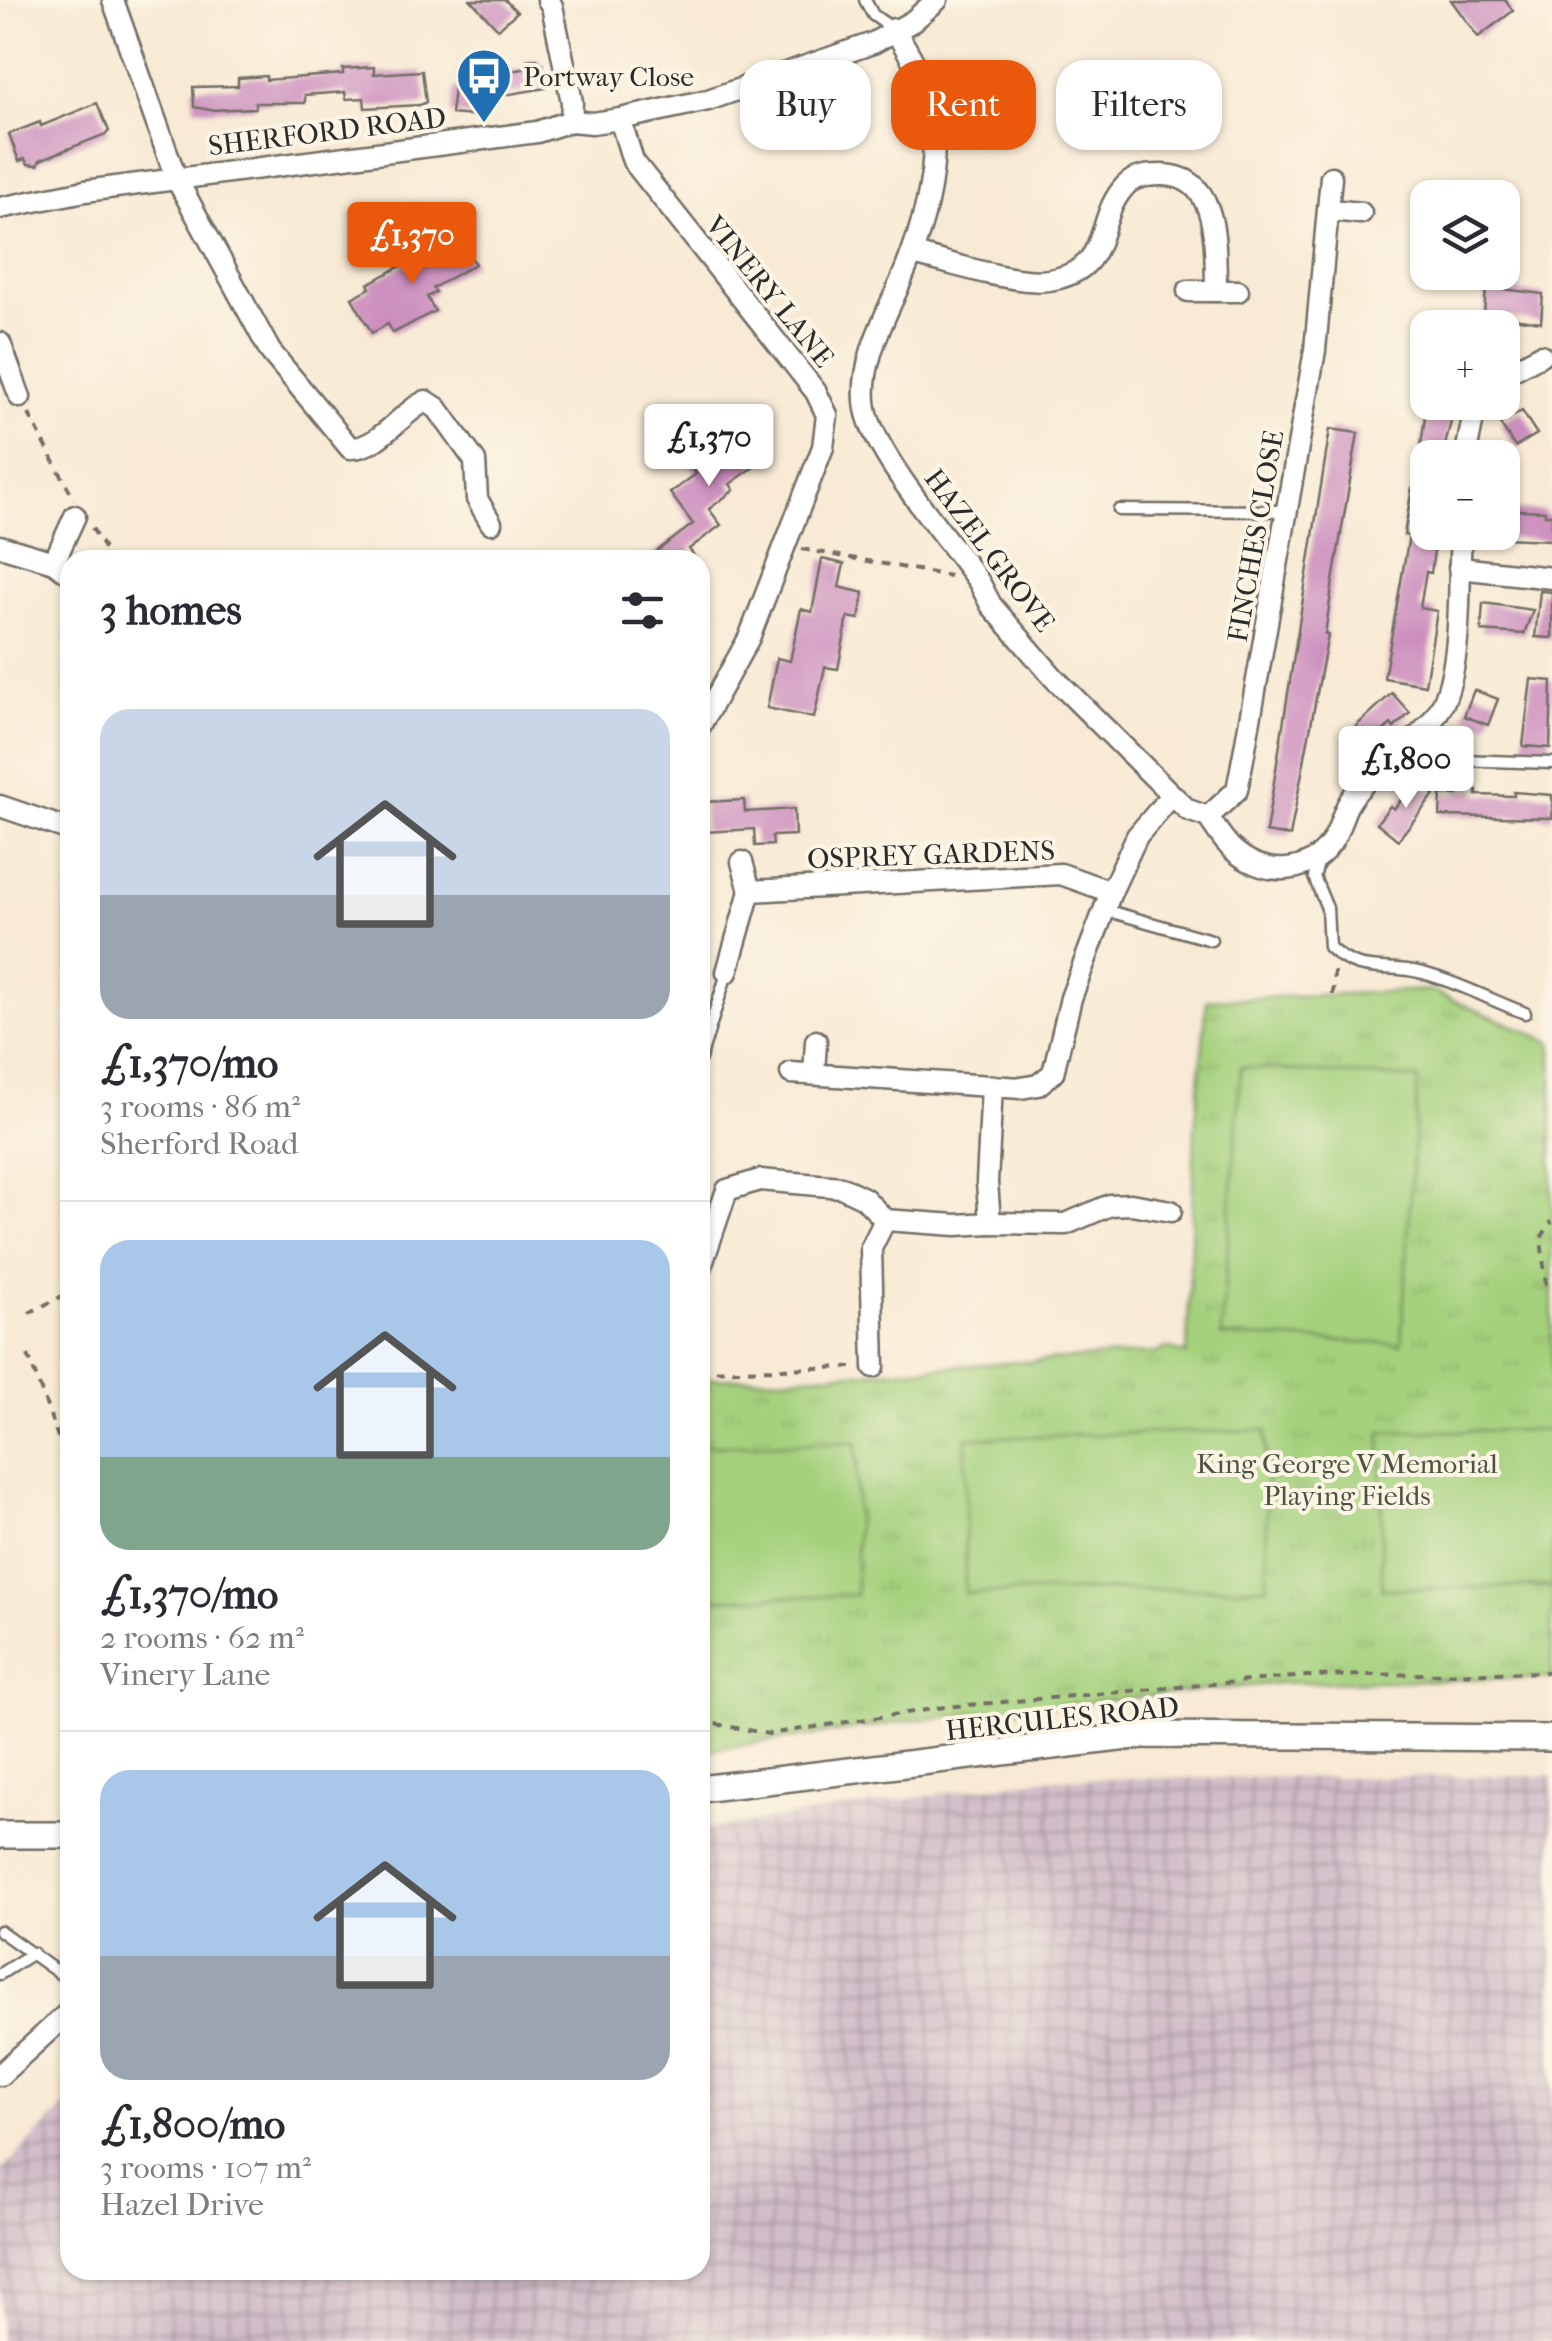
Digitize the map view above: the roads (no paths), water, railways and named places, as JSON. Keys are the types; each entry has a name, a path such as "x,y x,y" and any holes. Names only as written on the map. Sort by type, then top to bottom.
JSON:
{"street":[{"path":"113,0 176,178 270,350 350,448 371,442 417,405 426,401 437,408 474,461 477,499 491,523"},
{"path":"548,0 572,102 570,121"},
{"name":"SHERFORD ROAD","path":"0,208 85,190 537,132 570,121 620,120 708,100 873,42 912,21 937,0"},
{"path":"894,30 916,64 930,108 932,153 926,208 914,254 1024,280 1049,280 1086,263 1100,247 1115,197 1130,180 1171,174 1200,192 1212,214 1216,291"},
{"name":"VINERY LANE","path":"620,120 633,161 816,392 828,414 823,447 749,638 710,708"},
{"name":"FINCHES CLOSE","path":"1208,817 1236,790 1316,350 1331,177"},
{"path":"1330,210 1361,212"},
{"name":"HAZEL GROVE","path":"914,254 877,333 865,380 866,410 885,454 979,582 990,605 1054,678 1172,795"},
{"path":"1188,291 1238,291"},
{"path":"0,344 20,397"},
{"path":"1520,366 1542,355"},
{"path":"68,550 79,513"},
{"path":"0,546 60,567"},
{"path":"791,1073 1021,1088 1038,1085 1053,1073 1072,998 1107,901 1138,836 1172,795 1188,810 1208,817 1229,847 1253,864 1284,870 1306,866 1334,838 1341,813 1356,791 1420,733 1442,706 1452,678 1460,550"},
{"path":"1459,568 1552,578"},
{"path":"0,806 60,827"},
{"path":"727,972 750,890 742,862"},
{"name":"OSPREY GARDENS","path":"750,890 1061,874 1107,901"},
{"path":"814,1074 816,1041"},
{"path":"990,1223 986,1182 992,1086"},
{"path":"710,1240 727,1190 760,1180 841,1187 864,1198 885,1220 956,1226 1066,1224 1110,1204 1171,1211"},
{"path":"874,1367 871,1248 885,1220"},
{"name":"HERCULES ROAD","path":"710,1788 1144,1735 1552,1738"},
{"path":"0,1835 60,1835"},
{"path":"0,2074 60,2020"}],"lane":[{"path":"865,0 873,14 894,30"},
{"path":"1119,510 1288,510"},
{"path":"1420,733 1458,760 1552,763"},
{"path":"1320,856 1314,877 1326,908 1329,947 1335,953 1353,966 1422,972 1524,1013"},
{"path":"1107,901 1211,940"},
{"path":"710,1026 727,972"},
{"path":"0,1931 60,1973"},
{"path":"0,1974 33,1953"}],"place":[{"name":"Portway Close","path":"484,125"}],"park label":[{"name":"King George V Memorial Playing Fields","path":"1347,1479"}]}
